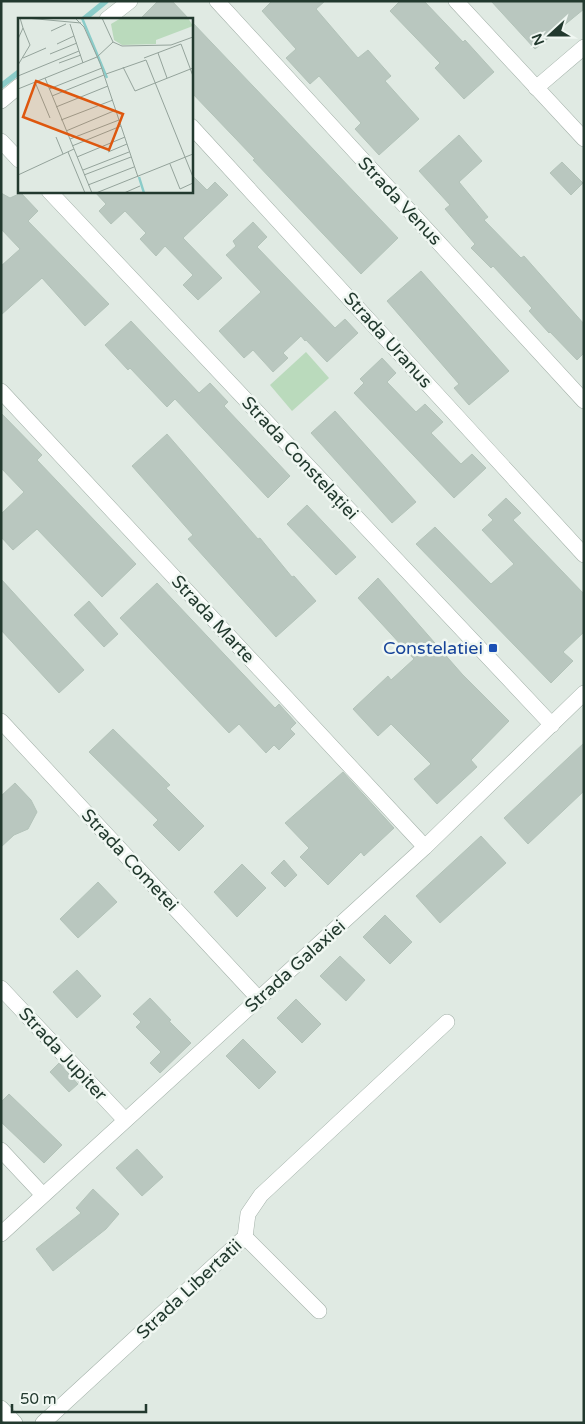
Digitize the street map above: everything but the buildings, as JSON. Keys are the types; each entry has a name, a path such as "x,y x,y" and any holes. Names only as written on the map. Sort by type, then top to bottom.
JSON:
{"street":[{"path":"108,18 130,1"},
{"name":"Strada Venus","path":"217,1 584,401"},
{"path":"456,1 584,139"},
{"path":"536,88 584,47"},
{"path":"1,101 18,87"},
{"name":"Strada Uranus","path":"192,127 584,555"},
{"path":"1,141 18,159"},
{"name":"Strada Constelației","path":"50,192 552,725"},
{"name":"Strada Marte","path":"1,391 425,848"},
{"name":"Strada Galaxiei","path":"1,1234 425,848 584,694"},
{"name":"Strada Cometei","path":"1,722 259,999"},
{"name":"Strada Jupiter","path":"1,988 125,1120"},
{"name":"Strada Libertatii","path":"43,1423 245,1237 248,1214 261,1195 447,1022"},
{"path":"1,1150 43,1195"},
{"path":"245,1237 319,1311"},
{"path":"1,1408 16,1423"}],"green space":[{"path":"306,352 329,378 292,411 270,385"}],"waterway":[{"path":"85,18 106,1"},
{"path":"1,86 18,73"}],"place":[{"name":"Constelatiei","path":"493,648"}]}
